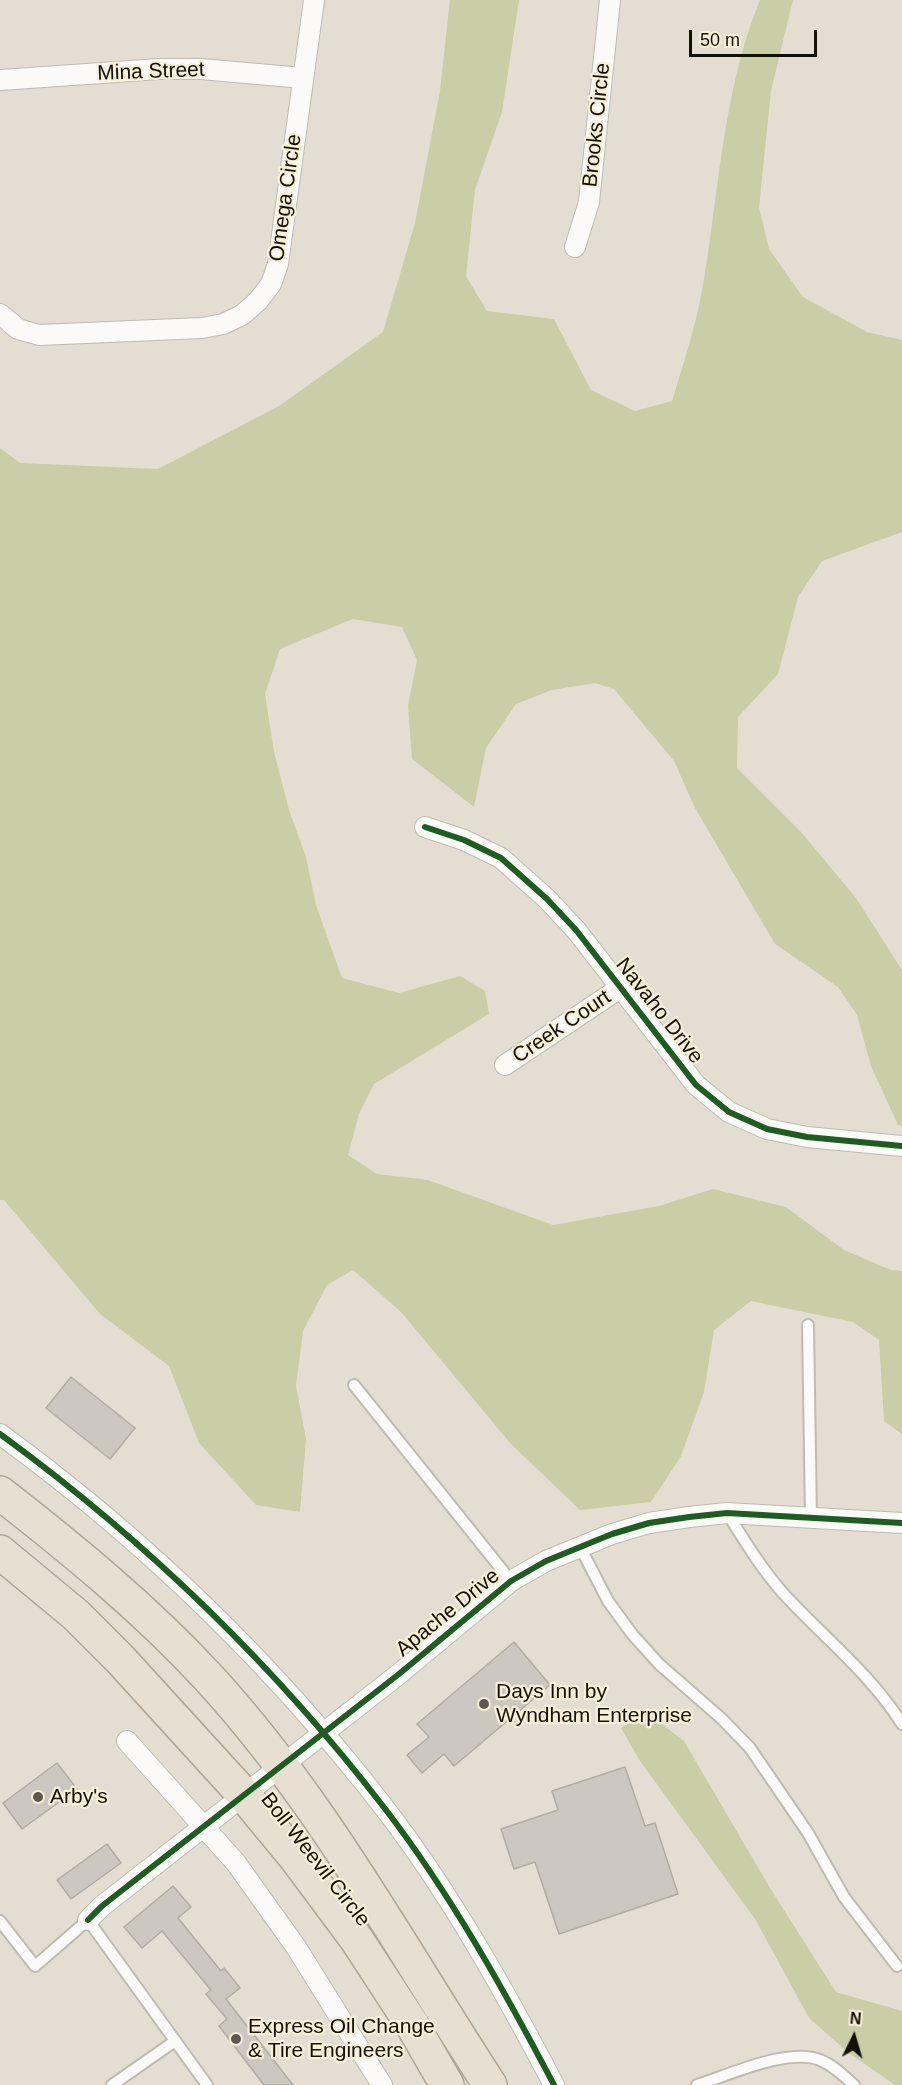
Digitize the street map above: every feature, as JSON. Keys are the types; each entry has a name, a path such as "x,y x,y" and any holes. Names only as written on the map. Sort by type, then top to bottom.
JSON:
{"highway":[{"name":"Boll Weevil Circle","path":"0,1493 151,1618 208,1677 281,1766 349,1862 490,2085"},
{"name":"Boll Weevil Circle","path":"0,1552 76,1615 120,1659 244,1795 296,1858 357,1940 413,2026 447,2085"}],"street":[{"name":"Omega Circle","path":"0,314 18,329 39,335 202,328 223,324 242,315 258,301 271,284 278,264 314,0"},
{"name":"Brooks Circle","path":"575,248 589,202 610,0"},
{"name":"Mina Street","path":"0,80 170,69 303,78"},
{"name":"Navaho Drive","path":"425,826 464,840 501,858 548,899 576,930 696,1085 729,1112 767,1129 787,1133 902,1146"},
{"name":"Creek Court","path":"505,1065 620,988"},
{"path":"0,1434 105,1515 171,1576 324,1733 387,1812 468,1931 554,2085"},
{"name":"Apache Drive","path":"88,1920 511,1581 580,1546 649,1523 727,1513 902,1523"},
{"path":"127,1741 236,1863 296,1947 382,2085"}],"lane":[{"path":"808,1325 811,1519"},
{"path":"354,1385 511,1581"},
{"path":"727,1513 755,1558 781,1590 868,1677 902,1724"},
{"path":"580,1546 608,1601 632,1634 658,1664 722,1719 750,1748 808,1833 844,1897 897,1966"},
{"path":"0,1921 35,1966 88,1920 207,2085"},
{"path":"112,2085 175,2041"},
{"path":"697,2085 789,2056 807,2056 821,2060 854,2085"}],"green space":[{"path":"450,0 519,0 502,112 475,190 466,276 487,311 554,319 591,390 635,411 672,401 702,291 729,107 747,35 760,0 793,0 771,91 759,207 769,249 803,297 867,332 902,340 902,532 822,561 798,597 778,674 738,717 737,768 801,832 856,898 902,970 902,1126 898,1125 871,1066 857,1015 838,987 775,944 695,808 674,761 614,689 595,683 552,690 516,704 486,748 474,807 412,759 408,706 417,660 402,627 353,619 280,649 265,694 274,752 289,810 306,857 316,905 342,978 399,993 460,976 485,991 489,1014 374,1084 359,1114 348,1155 377,1174 428,1180 553,1225 659,1206 713,1189 786,1207 844,1250 891,1270 902,1271 902,1434 884,1421 879,1340 853,1322 751,1301 714,1330 704,1392 681,1456 651,1502 580,1510 510,1443 401,1312 353,1270 327,1285 303,1331 296,1386 306,1439 300,1512 256,1505 199,1443 169,1366 100,1314 4,1200 0,1200 0,448 20,463 158,469 279,406 383,332 415,223 440,91"},
{"path":"646,1712 684,1741 770,1888 836,1992 902,2011 902,2085 895,2085 850,2054 809,2018 755,1919 640,1761 621,1728"}],"building":[{"path":"71,1377 135,1428 110,1459 46,1408"},
{"name":"Days Inn by Wyndham Enterprise","path":"514,1642 550,1685 454,1766 444,1754 422,1773 407,1755 429,1737 417,1724"},
{"path":"57,1763 77,1789 22,1829 3,1803"},
{"path":"625,1767 645,1826 655,1823 678,1894 559,1934 535,1862 514,1869 501,1829 558,1810 552,1791"},
{"path":"107,1844 121,1863 71,1899 57,1880"},
{"path":"173,1886 191,1907 178,1918 221,1971 224,1968 240,1988 226,1999 293,2085 264,2085 219,2026 227,2019 206,1994 211,1990 162,1931 142,1948 124,1927"}],"cycle path":[{"path":"425,827 464,840 501,858 547,899 576,930 696,1085 729,1112 767,1129 807,1137 902,1146"},
{"path":"0,1434 106,1517 206,1608 254,1656 344,1757 410,1842 455,1909 554,2085"},
{"path":"88,1920 102,1906 399,1674 511,1581 546,1561 612,1534 649,1523 689,1517 727,1513 902,1523"}],"place":[{"name":"Days Inn by Wyndham Enterprise","path":"484,1704"},
{"name":"Arby's","path":"38,1797"},
{"name":"Express Oil Change & Tire Engineers","path":"236,2039"}]}
